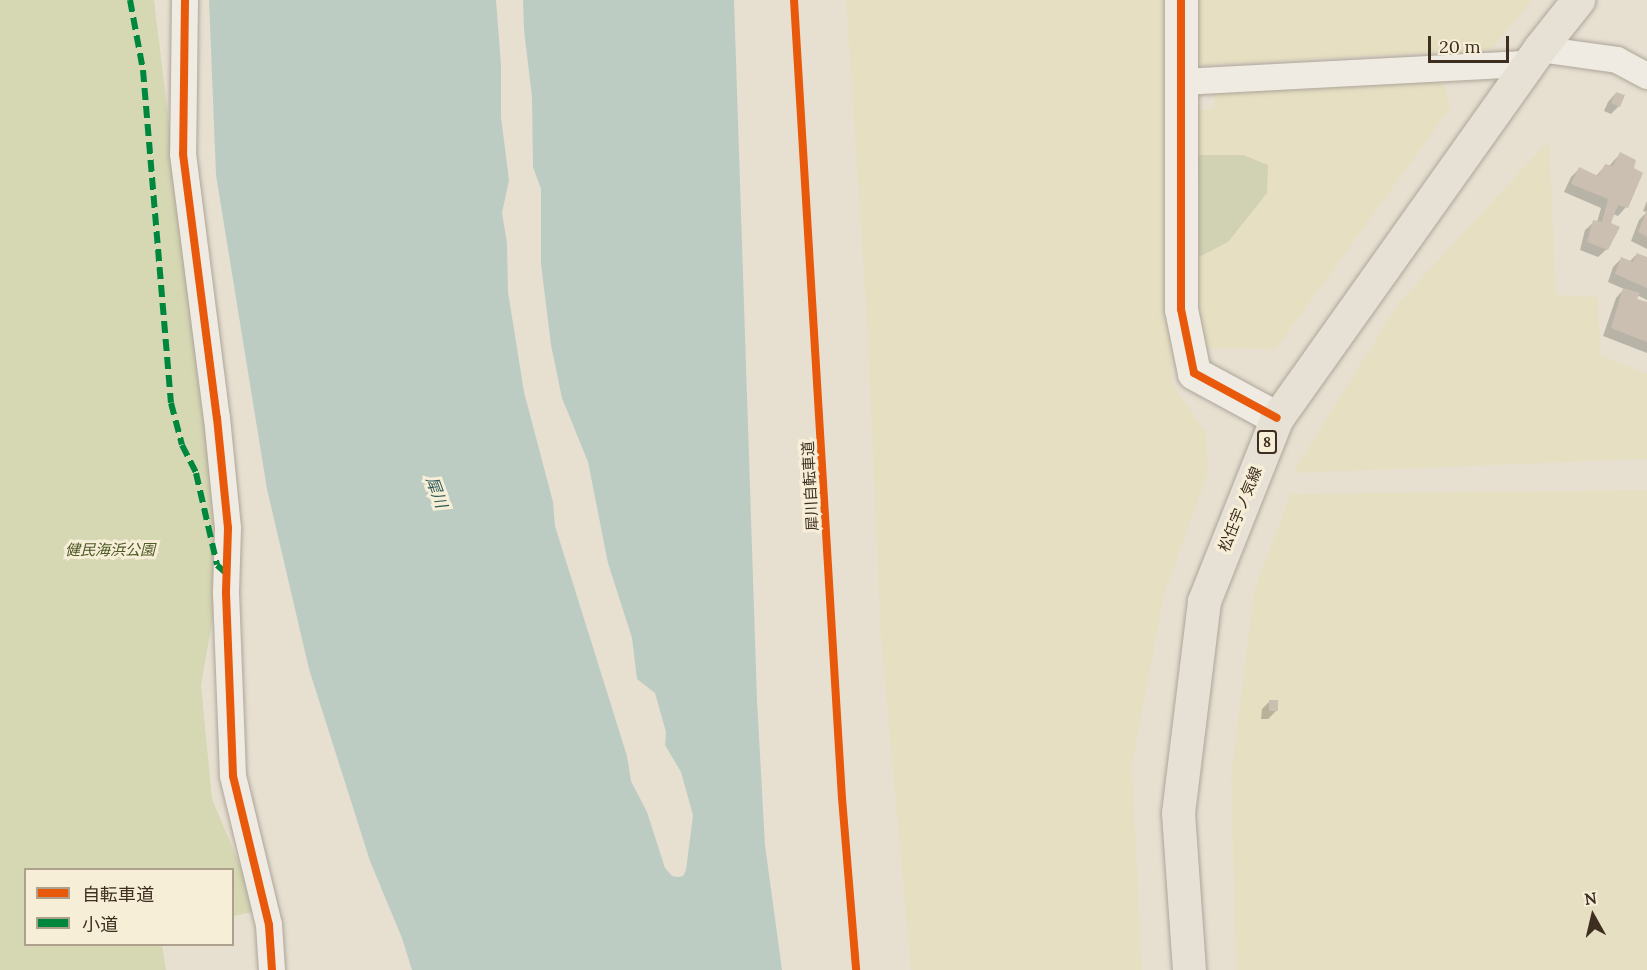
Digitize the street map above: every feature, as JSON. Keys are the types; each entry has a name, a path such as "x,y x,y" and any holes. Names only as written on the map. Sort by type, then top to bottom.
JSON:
{"main road":[{"name":"松任宇ノ気線","path":"1189,970 1178,813 1204,601 1277,418 1534,57 1578,0"}],"street":[{"path":"185,0 183,154 217,418 228,528 226,593 233,776 269,925 272,970"},
{"path":"1181,0 1181,309 1194,374 1277,418"},
{"path":"1181,82 1534,57 1617,60 1647,76"}],"shaded area":[{"path":"846,0 1164,0 1172,384 1206,433 1208,473 1164,595 1132,765 1142,970 911,970 881,639 867,320"},
{"path":"1196,0 1532,0 1492,49 1205,65 1195,62"},
{"path":"1442,80 1451,107 1276,349 1200,348 1199,257 1228,242 1243,155 1198,155 1196,110 1214,109 1214,91"},
{"path":"1549,140 1556,295 1598,297 1600,355 1647,374 1647,459 1293,473 1398,304"},
{"path":"1647,490 1647,970 1236,970 1231,778 1254,590 1291,494"}],"green space":[{"name":"健民海浜公園","path":"0,0 154,0 220,543 218,588 201,685 212,799 259,911 234,916 234,868 24,868 24,946 162,946 166,970 0,970"},
{"path":"1198,155 1243,155 1268,165 1267,193 1228,242 1199,257"}],"water":[{"name":"犀川","path":"209,0 496,0 501,65 501,117 509,180 502,213 507,243 508,292 524,392 553,502 555,526 627,756 631,781 647,812 665,868 672,876 678,877 683,876 686,870 693,815 681,772 665,745 666,732 655,693 637,679 632,638 608,563 588,462 562,398 551,345 541,264 541,189 533,167 532,97 523,0 734,0 757,700 765,845 782,970 412,970 402,938 370,861 309,669 267,489 216,175"}],"building":[{"path":"1616,92 1625,95 1620,107 1611,103"},
{"path":"1620,152 1636,160 1634,168 1643,173 1628,208 1618,205 1611,223 1620,227 1608,250 1587,242 1593,220 1602,222 1608,199 1571,184 1579,167 1598,176 1605,164 1613,166"},
{"path":"1647,210 1647,237 1638,232"},
{"path":"1637,253 1647,257 1647,288 1615,274 1621,257 1633,262"},
{"path":"1623,288 1640,293 1637,299 1647,302 1647,342 1611,328"},
{"path":"1269,700 1278,700 1278,711 1269,711"}],"marked path":[{"path":"130,0 143,70 171,403 182,445 196,473 217,565 227,574"}],"cycle path":[{"path":"185,0 183,154 217,418 228,528 226,593 233,776 269,925 272,970"},
{"name":"犀川自転車道","path":"794,0 842,798 856,970"},
{"path":"1181,0 1181,309 1194,373 1277,418"}]}
